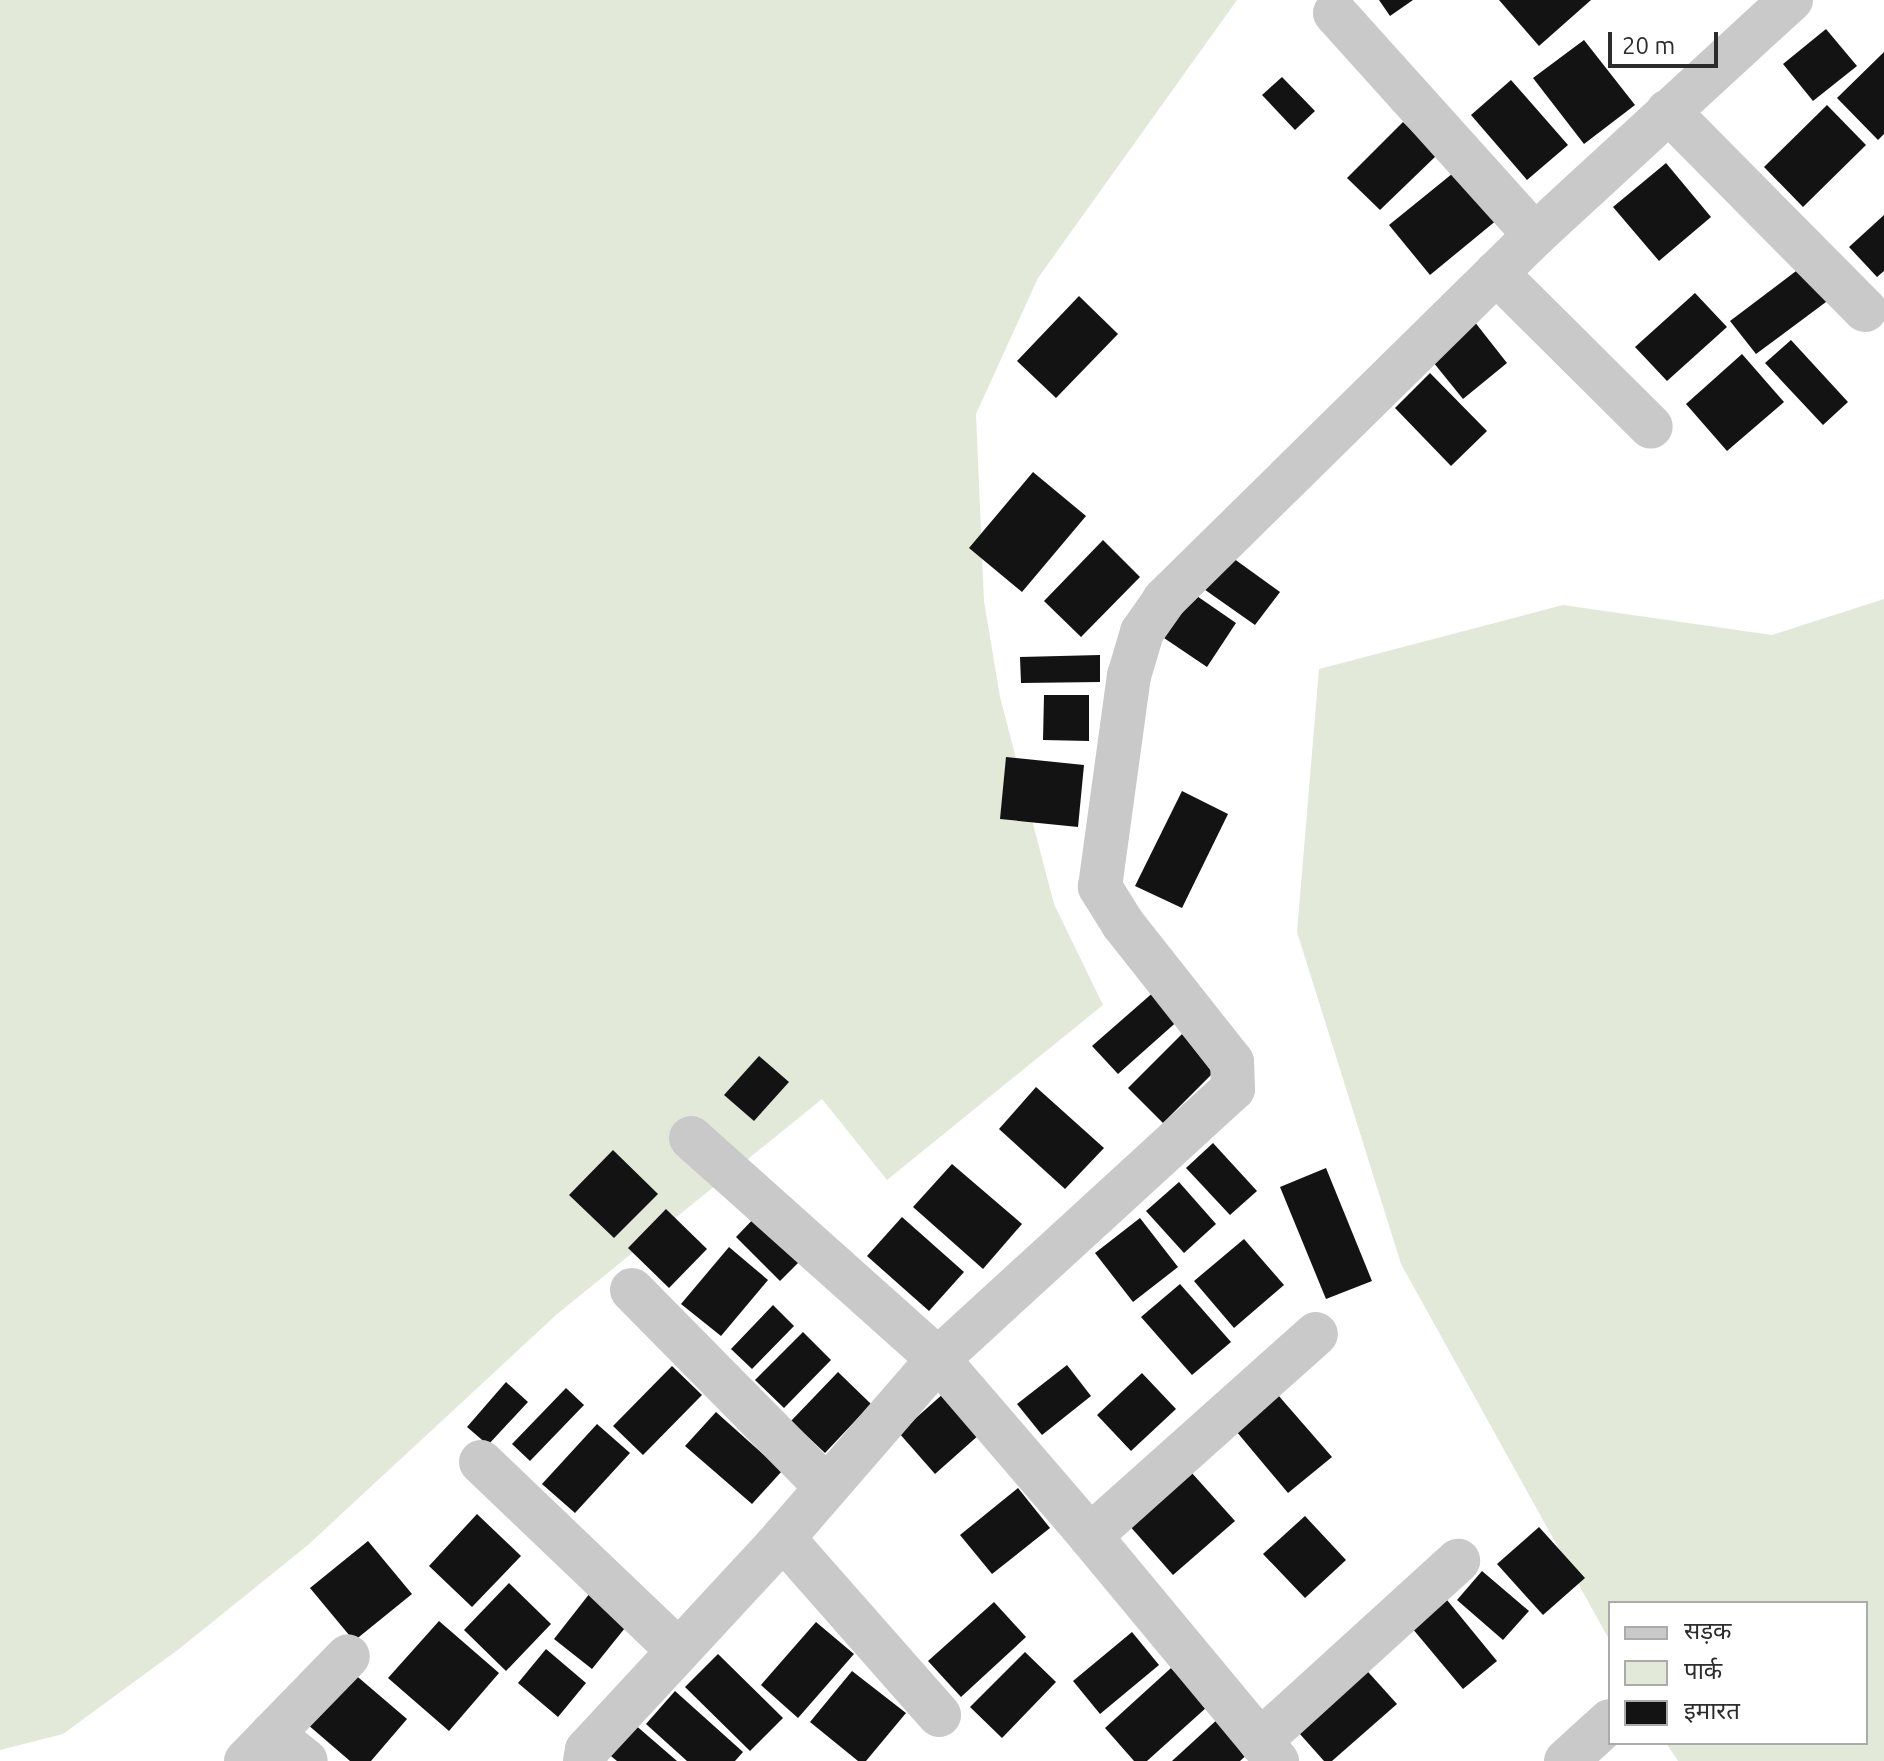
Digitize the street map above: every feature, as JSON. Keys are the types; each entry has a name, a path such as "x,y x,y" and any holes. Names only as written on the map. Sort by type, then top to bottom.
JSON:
{"street":[{"path":"585,1761 587,1750 677,1649 783,1538 938,1359 1233,1089 1232,1062 1123,924 1100,887 1129,676 1142,632 1164,600 1535,235 1791,0"},
{"path":"1335,13 1535,235"},
{"path":"1668,111 1865,310"},
{"path":"1496,273 1651,427"},
{"path":"691,1138 938,1359 1268,1751 1458,1561"},
{"path":"632,1290 825,1486"},
{"path":"1090,1536 1316,1334"},
{"path":"481,1462 677,1649"},
{"path":"783,1538 939,1715"},
{"path":"306,1761 259,1748 348,1656"},
{"path":"1566,1761 1608,1723"}],"green space":[{"path":"0,0 1237,0 1038,278 976,414 984,601 1000,697 1054,904 1103,1005 887,1180 822,1099 556,1315 308,1545 179,1649 63,1734 0,1750"},
{"path":"1884,599 1884,1761 1678,1761 1667,1745 1868,1745 1868,1601 1608,1601 1608,1637 1401,1264 1297,932 1319,669 1563,605 1772,635"}],"building":[{"path":"1379,0 1413,0 1390,16"},
{"path":"1499,0 1591,0 1539,46"},
{"path":"1826,29 1857,66 1813,101 1783,64"},
{"path":"1584,40 1635,105 1584,144 1533,78"},
{"path":"1884,52 1884,134 1878,140 1837,98"},
{"path":"1282,77 1315,111 1295,130 1262,95"},
{"path":"1511,80 1568,145 1527,180 1471,115"},
{"path":"1827,105 1866,145 1803,207 1764,167"},
{"path":"1403,122 1437,155 1380,210 1347,178"},
{"path":"1666,163 1711,217 1659,261 1613,207"},
{"path":"1463,165 1503,215 1430,275 1389,225"},
{"path":"1884,215 1884,271 1877,277 1849,247"},
{"path":"1804,265 1830,299 1756,354 1730,321"},
{"path":"1695,293 1727,327 1667,381 1635,347"},
{"path":"1079,296 1118,334 1056,398 1017,361"},
{"path":"1474,321 1507,363 1463,399 1429,357"},
{"path":"1791,340 1848,402 1823,425 1765,363"},
{"path":"1742,354 1784,402 1727,451 1686,404"},
{"path":"1430,373 1487,431 1451,466 1395,408"},
{"path":"1033,472 1086,516 1022,592 969,548"},
{"path":"1103,540 1140,577 1081,637 1044,601"},
{"path":"1226,553 1280,592 1255,625 1201,587"},
{"path":"1194,594 1236,623 1207,667 1164,638"},
{"path":"1100,655 1100,682 1021,683 1020,657"},
{"path":"1044,695 1089,695 1089,741 1043,740"},
{"path":"1006,757 1084,765 1078,827 1000,819"},
{"path":"1182,791 1228,814 1182,908 1135,886"},
{"path":"1156,990 1181,1018 1118,1074 1092,1046"},
{"path":"1182,1034 1217,1069 1163,1123 1128,1088"},
{"path":"759,1056 789,1082 754,1121 724,1095"},
{"path":"1036,1087 1104,1148 1065,1189 999,1129"},
{"path":"1213,1143 1257,1191 1230,1215 1186,1168"},
{"path":"613,1150 658,1194 614,1238 569,1195"},
{"path":"952,1164 1022,1224 983,1269 913,1207"},
{"path":"1326,1168 1372,1281 1326,1299 1280,1187"},
{"path":"1179,1182 1216,1224 1184,1253 1146,1211"},
{"path":"666,1209 707,1249 669,1288 628,1248"},
{"path":"760,1212 805,1256 780,1281 736,1237"},
{"path":"902,1217 964,1272 929,1311 867,1256"},
{"path":"1140,1218 1178,1267 1133,1302 1095,1253"},
{"path":"1244,1239 1284,1285 1234,1328 1194,1281"},
{"path":"729,1247 768,1280 721,1336 681,1304"},
{"path":"1180,1284 1231,1342 1192,1375 1141,1317"},
{"path":"773,1305 794,1326 752,1369 731,1349"},
{"path":"803,1332 831,1360 784,1408 755,1380"},
{"path":"1067,1365 1091,1396 1042,1435 1017,1404"},
{"path":"672,1366 702,1395 643,1455 613,1426"},
{"path":"838,1372 871,1404 825,1453 791,1421"},
{"path":"1142,1373 1176,1409 1131,1451 1097,1415"},
{"path":"506,1382 528,1402 488,1445 467,1427"},
{"path":"566,1388 584,1405 530,1461 512,1444"},
{"path":"944,1393 980,1434 935,1474 899,1433"},
{"path":"1278,1395 1332,1457 1288,1493 1236,1431"},
{"path":"716,1412 782,1471 752,1504 685,1446"},
{"path":"597,1424 630,1453 575,1513 542,1484"},
{"path":"1182,1462 1235,1521 1173,1575 1121,1516"},
{"path":"1018,1488 1050,1528 992,1574 960,1535"},
{"path":"477,1514 521,1556 472,1607 429,1566"},
{"path":"1305,1516 1346,1560 1305,1598 1263,1554"},
{"path":"1539,1527 1585,1578 1543,1615 1497,1564"},
{"path":"368,1541 412,1594 354,1641 310,1588"},
{"path":"1482,1571 1529,1611 1503,1640 1457,1600"},
{"path":"509,1583 551,1624 506,1671 464,1630"},
{"path":"590,1593 629,1623 592,1669 554,1639"},
{"path":"1447,1600 1497,1661 1463,1689 1412,1628"},
{"path":"994,1602 1026,1637 961,1697 928,1661"},
{"path":"439,1621 499,1673 449,1731 388,1678"},
{"path":"816,1622 854,1654 798,1718 761,1685"},
{"path":"1132,1632 1159,1665 1100,1714 1073,1681"},
{"path":"546,1649 586,1683 558,1717 518,1683"},
{"path":"1025,1652 1056,1682 1002,1738 970,1707"},
{"path":"718,1654 783,1718 750,1751 685,1687"},
{"path":"1360,1663 1397,1704 1332,1761 1324,1761 1291,1724"},
{"path":"1171,1668 1207,1707 1147,1761 1134,1761 1105,1728"},
{"path":"852,1671 906,1713 866,1761 858,1761 810,1722"},
{"path":"352,1672 407,1719 371,1761 350,1761 307,1724"},
{"path":"675,1691 743,1752 735,1761 687,1761 646,1724"},
{"path":"626,1717 677,1761 617,1761 600,1747"},
{"path":"1220,1717 1251,1751 1240,1761 1172,1761"}]}
